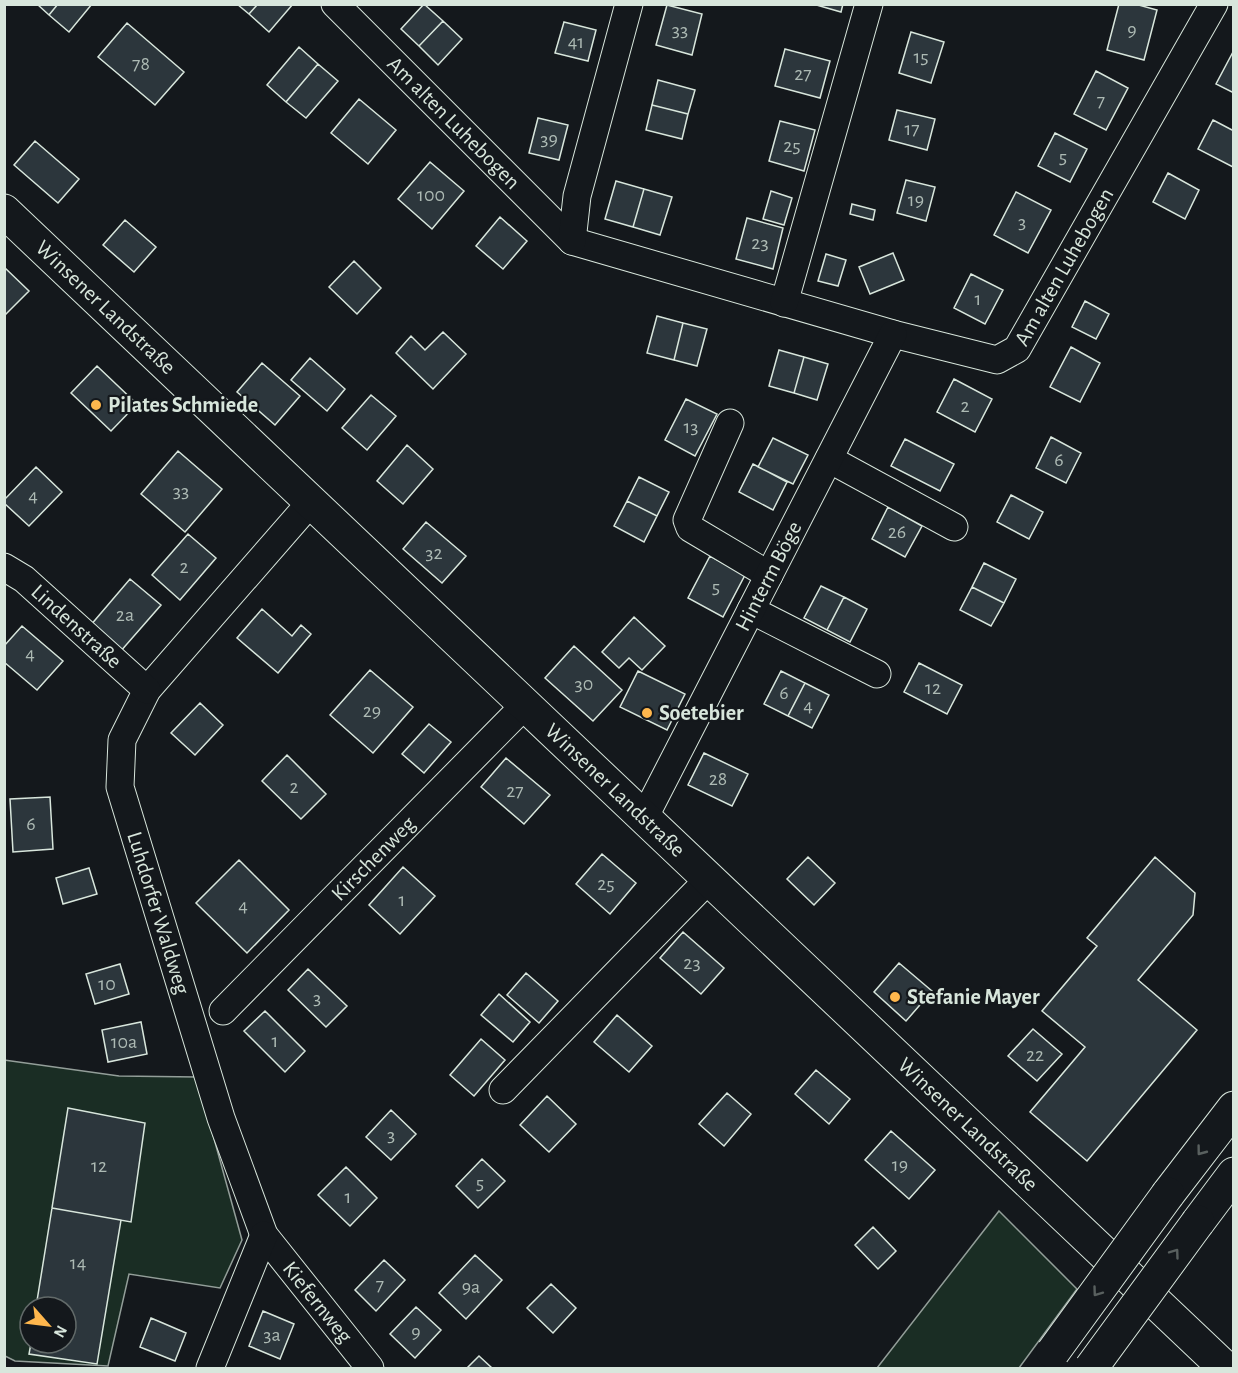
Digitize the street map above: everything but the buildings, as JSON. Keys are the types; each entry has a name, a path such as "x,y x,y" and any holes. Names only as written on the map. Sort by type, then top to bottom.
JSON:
{"main road":[{"name":"Winsener Landstraße","path":"4,211 1225,1368"},
{"path":"1047,1360 1233,1108"},
{"path":"1091,1368 1233,1174"}],"street":[{"name":"Am alten Luhebogen","path":"335,4 573,241 893,334 997,360 1017,349 1214,4"},
{"path":"573,241 577,196 629,4"},
{"path":"784,303 869,4"},
{"name":"Hinterm Böge","path":"644,818 893,334"},
{"path":"730,423 687,520 690,528 770,575"},
{"path":"829,459 954,527"},
{"name":"Luhdorfer Waldweg","path":"264,1235 221,1118 120,787 122,740 147,690 311,502"},
{"name":"Lindenstraße","path":"4,567 24,579 147,690"},
{"path":"751,610 877,674"},
{"name":"Kirschenweg","path":"223,1011 525,705"},
{"path":"503,1090 709,879"},
{"path":"210,1368 264,1235"},
{"name":"Kiefernweg","path":"264,1235 370,1368"}],"green space":[{"path":"4,1060 119,1076 197,1077 242,1240 220,1288 129,1274 108,1366 15,1361 5,1356"},
{"path":"999,1211 1077,1289 1019,1368 877,1368"}],"place":[{"name":"Pilates Schmiede","path":"96,405"},
{"name":"Soetebier","path":"647,713"},
{"name":"Stefanie Mayer","path":"895,997"}]}
